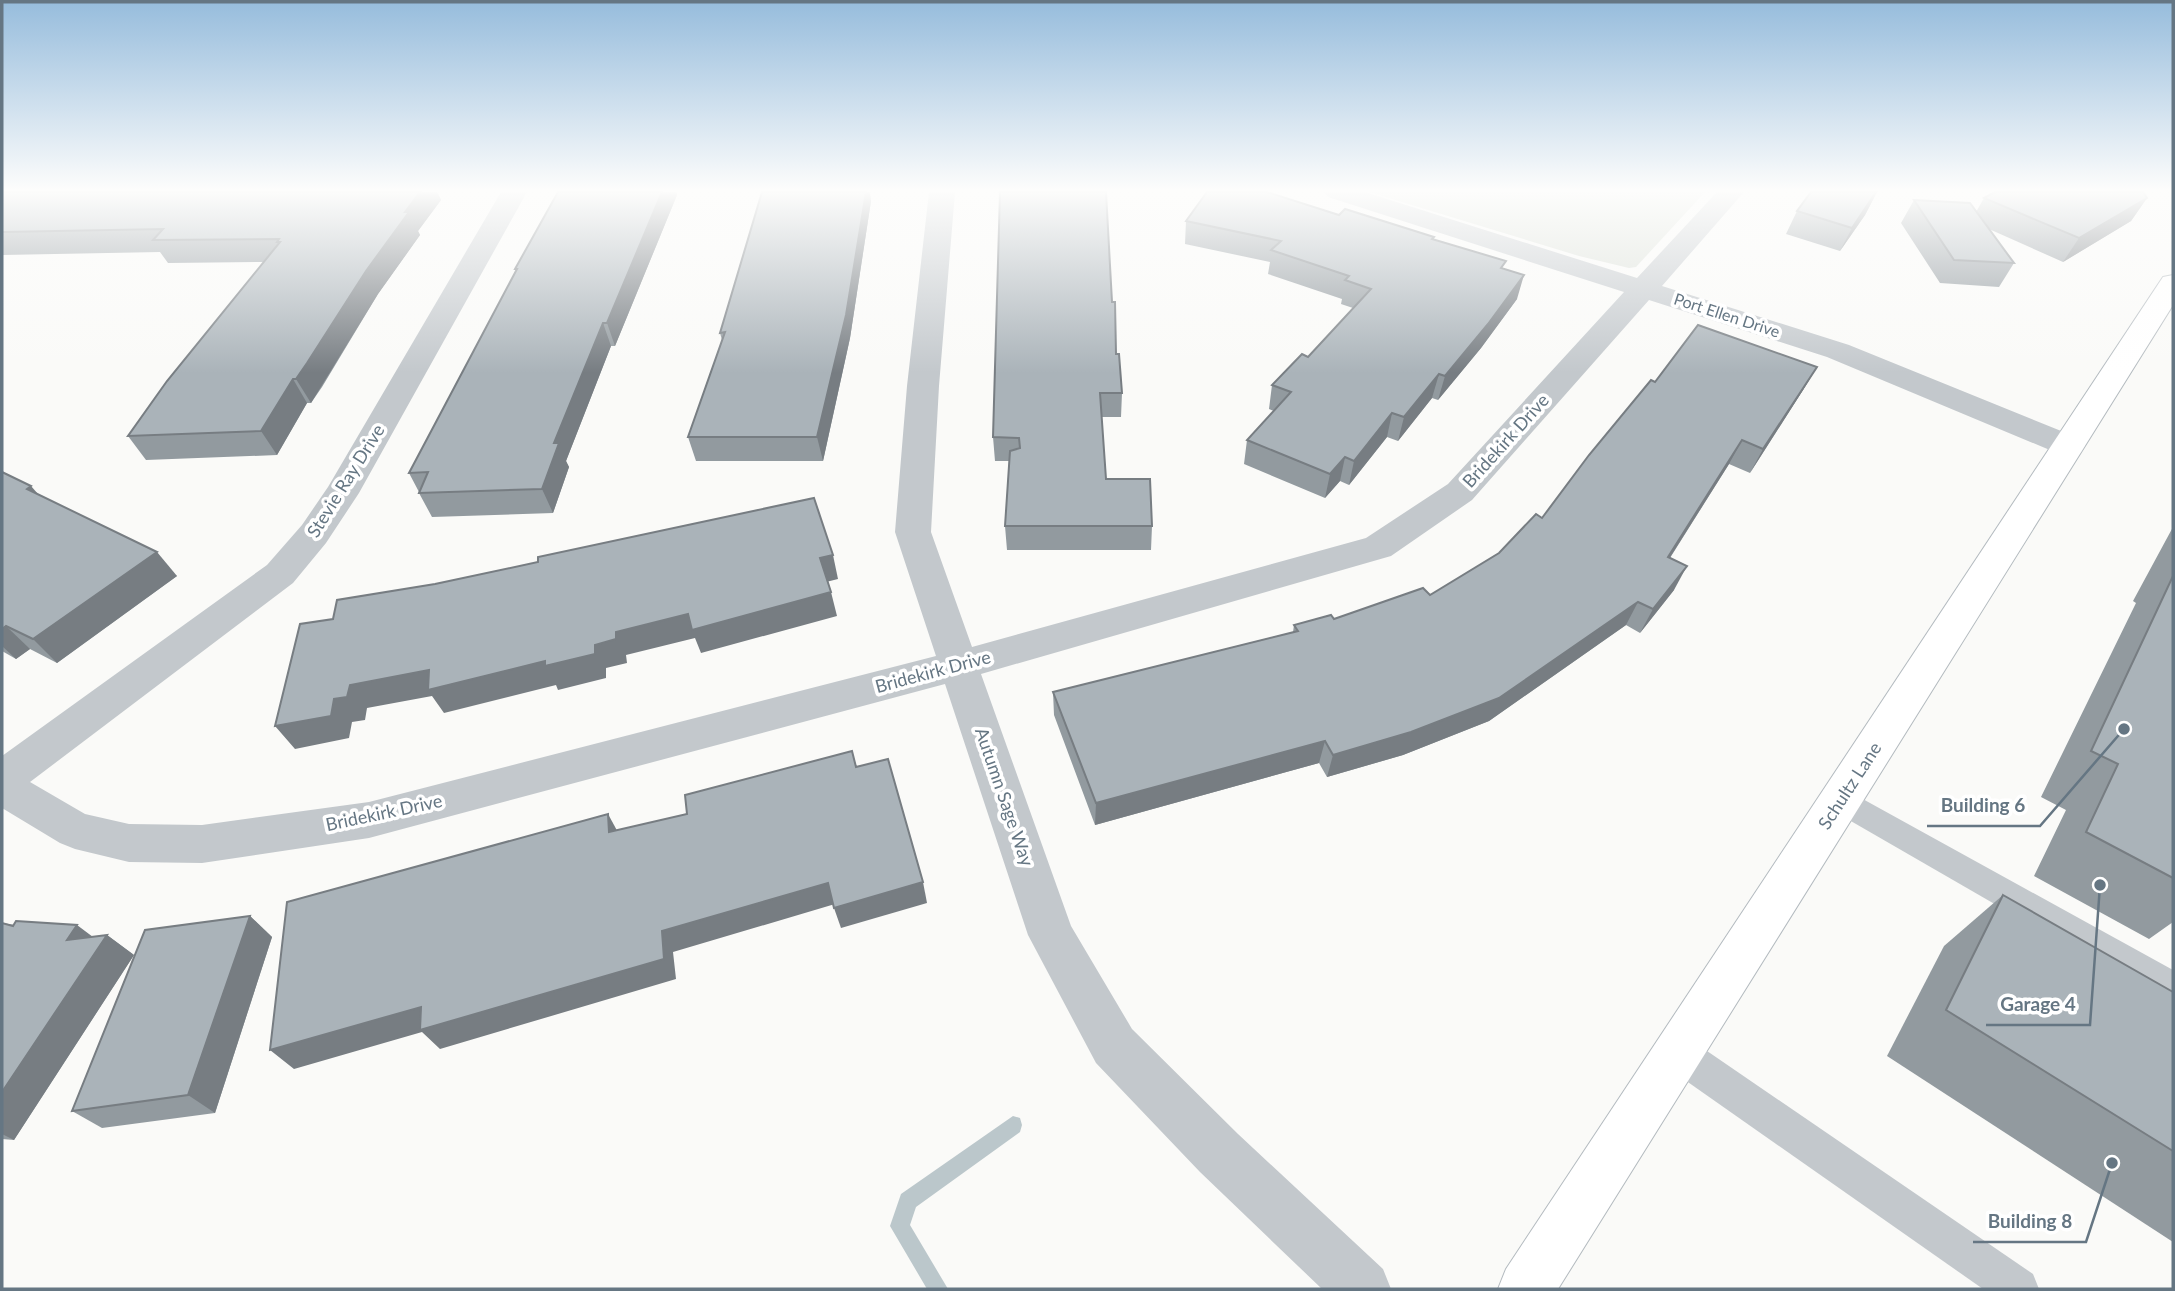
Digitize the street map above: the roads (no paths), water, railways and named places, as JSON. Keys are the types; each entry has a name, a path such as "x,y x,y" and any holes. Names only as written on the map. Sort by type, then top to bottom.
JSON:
{"street":[{"name":"Stevie Ray Drive","path":"2,779 280,574 314,534 342,494 480,252"},
{"name":"Autumn Sage Way","path":"936,252 913,532 1051,935 1114,1046 1219,1153 1363,1289"},
{"name":"Port Ellen Drive","path":"1530,252 1838,351 2069,446"},
{"name":"Bridekirk Drive","path":"2,787 75,830 129,843 202,844 369,820 960,665 1378,547 1460,492 1677,252"},
{"name":"Schultz Lane","path":"1526,1289 2173,283"}],"lane":[{"path":"1841,800 2173,988"},
{"path":"1678,1053 2018,1289"}],"waterway":[{"path":"938,1289 900,1226 908,1201 1013,1125"}],"place":[{"name":"Building 6","path":"2124,729"},
{"name":"Garage 4","path":"2100,885"},
{"name":"Building 8","path":"2112,1163"}]}
